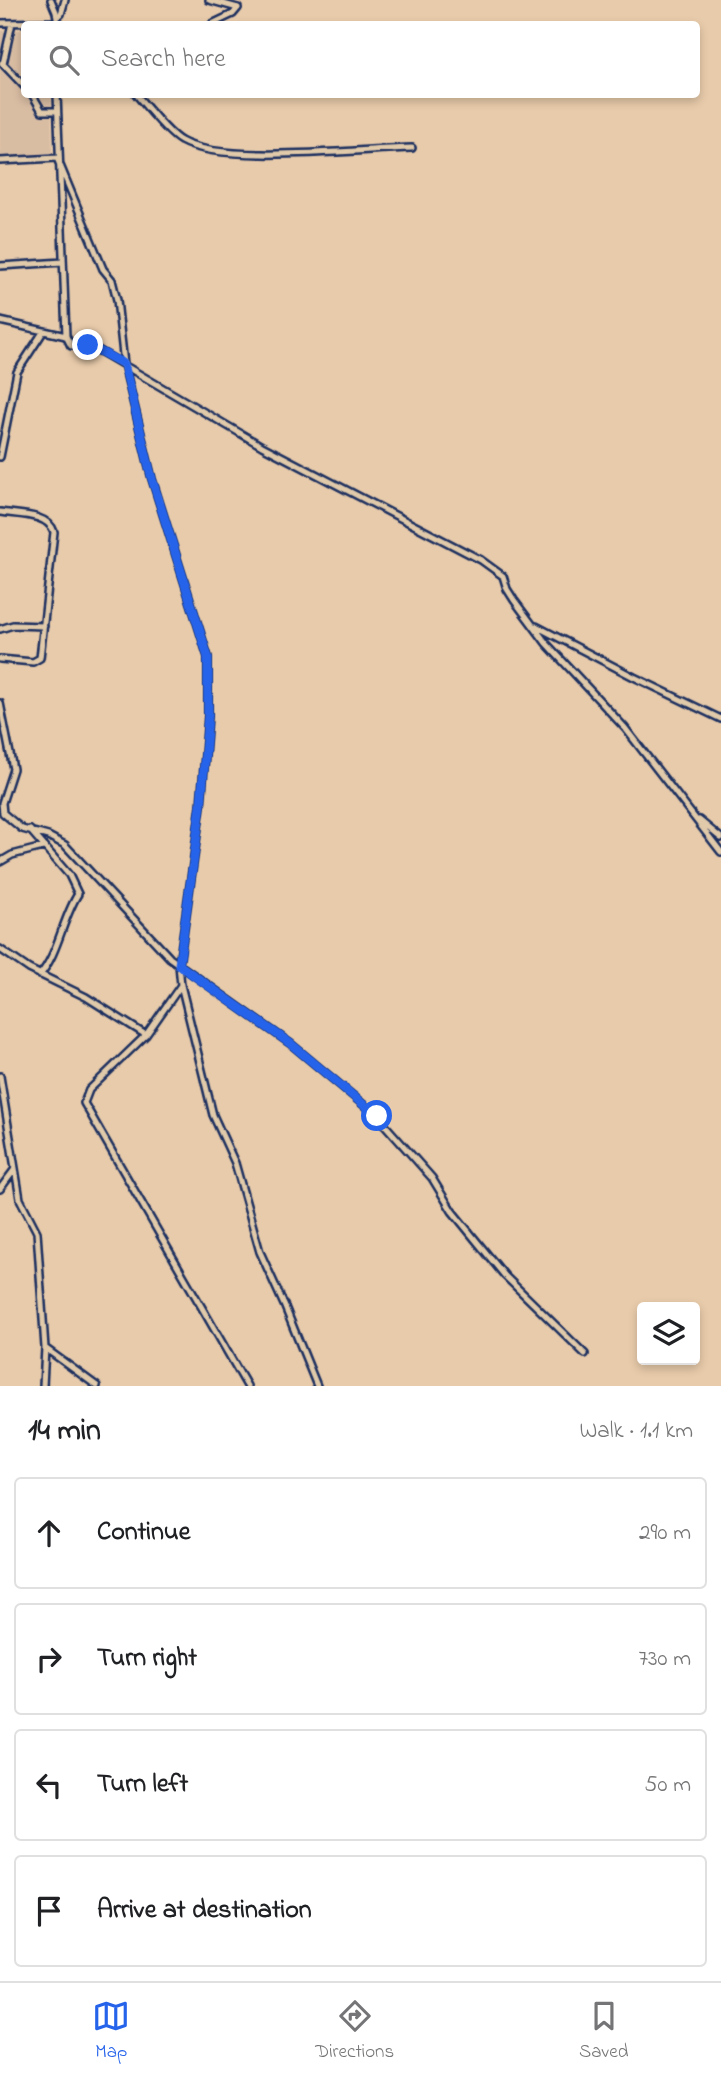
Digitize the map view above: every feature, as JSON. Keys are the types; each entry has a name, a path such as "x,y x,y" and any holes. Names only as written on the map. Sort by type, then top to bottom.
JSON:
{"street":[{"path":"51,0 58,21"},
{"path":"58,21 65,0"},
{"path":"209,0 238,8 233,14 218,21"},
{"path":"0,23 21,23"},
{"path":"12,23 1,62 21,83"},
{"path":"34,98 42,111 57,111"},
{"path":"57,98 65,336 71,346 88,345 124,364 262,446 481,560 503,576 514,600 546,643 625,727 721,852"},
{"path":"140,98 180,141 211,151 269,154 412,148"},
{"path":"0,161 57,159"},
{"path":"57,159 103,269 112,280 117,300 124,364 152,479 208,657 208,716 201,806 179,965 181,985 213,1115 235,1163 260,1252 317,1386"},
{"path":"0,265 63,262"},
{"path":"0,321 65,336"},
{"path":"0,457 17,372 43,332"},
{"path":"0,512 43,519 53,528 40,658 37,661 0,660"},
{"path":"0,629 10,625 44,626"},
{"path":"534,625 721,719"},
{"path":"0,704 13,769 1,813 22,829 57,840 72,851 120,906 179,965 291,1044 377,1116 432,1178 457,1219 506,1276 585,1354"},
{"path":"0,752 9,750"},
{"path":"691,813 721,838"},
{"path":"30,830 69,874 78,894 51,953 48,966 40,975"},
{"path":"0,862 12,855 43,847"},
{"path":"0,949 29,969 86,997 146,1035"},
{"path":"181,985 146,1035 89,1090 84,1103 247,1386"},
{"path":"0,1076 20,1199 37,1232 45,1348 43,1386"},
{"path":"0,1189 15,1170"},
{"path":"45,1348 97,1386"}],"shaded area":[{"path":"21,30 21,98 51,98 52,157 0,159 0,31"}],"route":[{"path":"88,345 124,364 152,479 208,657 208,716 201,806 195,834 179,965 291,1044 377,1116"}]}
